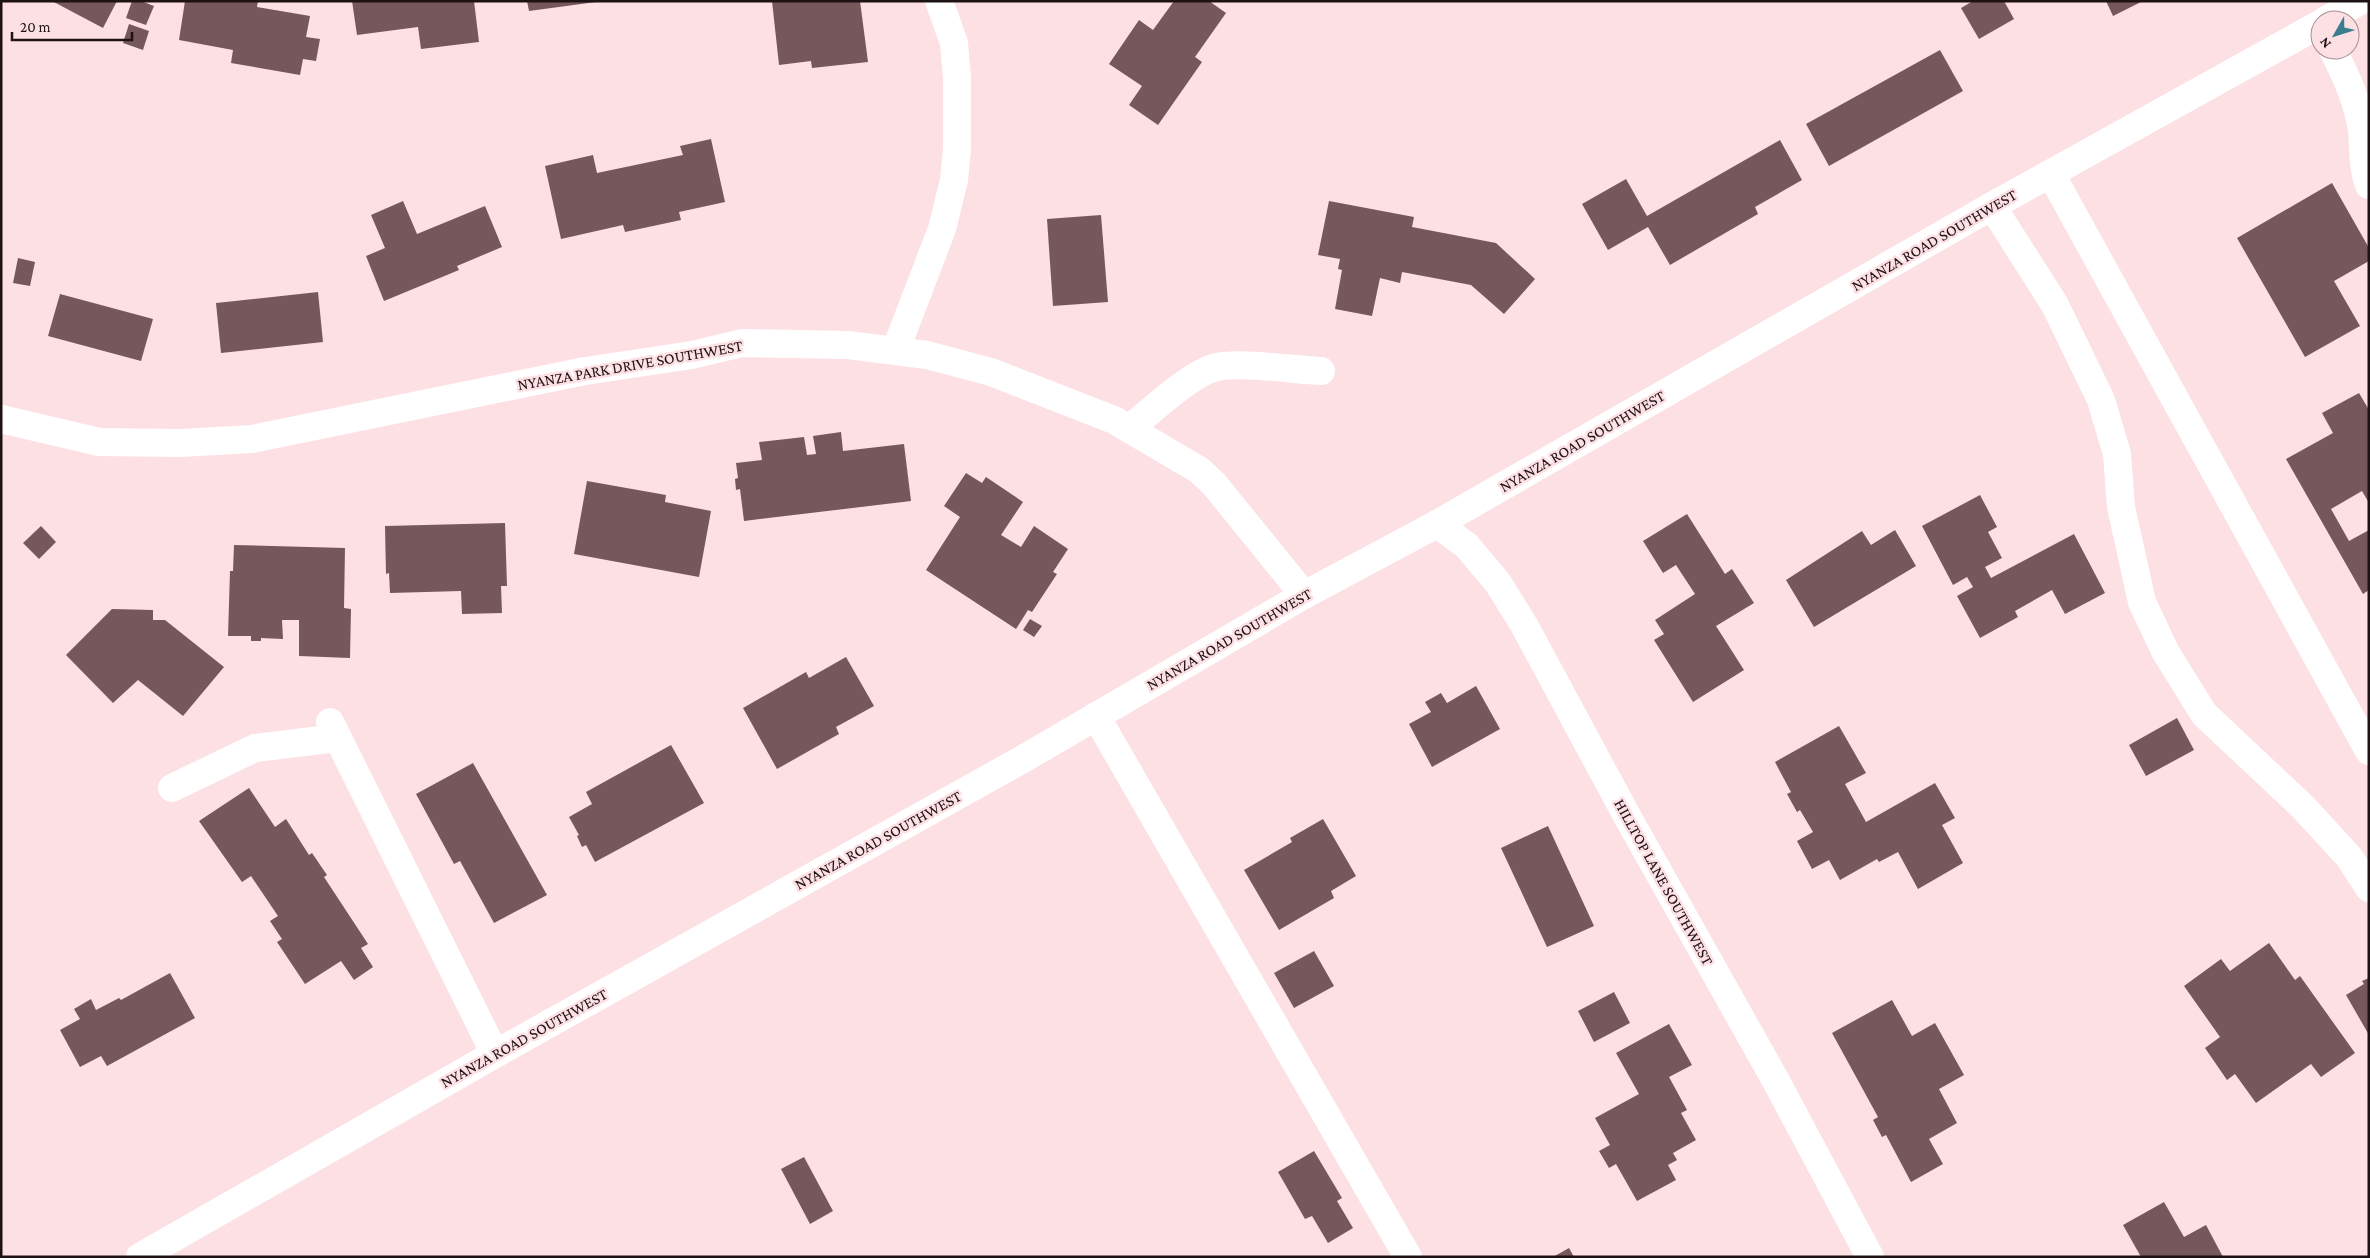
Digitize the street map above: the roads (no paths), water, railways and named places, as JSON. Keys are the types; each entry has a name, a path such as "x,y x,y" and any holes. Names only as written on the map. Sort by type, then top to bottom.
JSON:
{"street":[{"path":"896,349 942,229 954,180 957,131 954,43 940,1"},
{"path":"2344,10 2360,1"},
{"name":"NYANZA ROAD SOUTHWEST","path":"140,1257 1096,716 1304,595 1437,524 1992,206 2310,30"},
{"path":"2338,60 2350,82 2362,130 2363,170 2369,186"},
{"path":"2051,174 2369,751"},
{"path":"1992,206 2055,305 2101,400 2117,454 2121,507 2142,602 2165,651 2204,714 2303,807 2349,857 2369,888"},
{"name":"NYANZA PARK DRIVE SOUTHWEST","path":"1,419 99,442 180,443 252,438 585,371 692,355 742,343 848,344 896,349 991,372 1114,420 1199,470 1214,484 1304,595"},
{"path":"1129,429 1196,376 1213,368 1234,366 1321,372"},
{"name":"HILLTOP LANE SOUTHWEST","path":"1437,524 1467,546 1498,583 1524,625 1637,833 1776,1081 1870,1257"},
{"path":"1096,716 1408,1257"},
{"path":"172,788 255,748 333,730 496,1054"}]}
